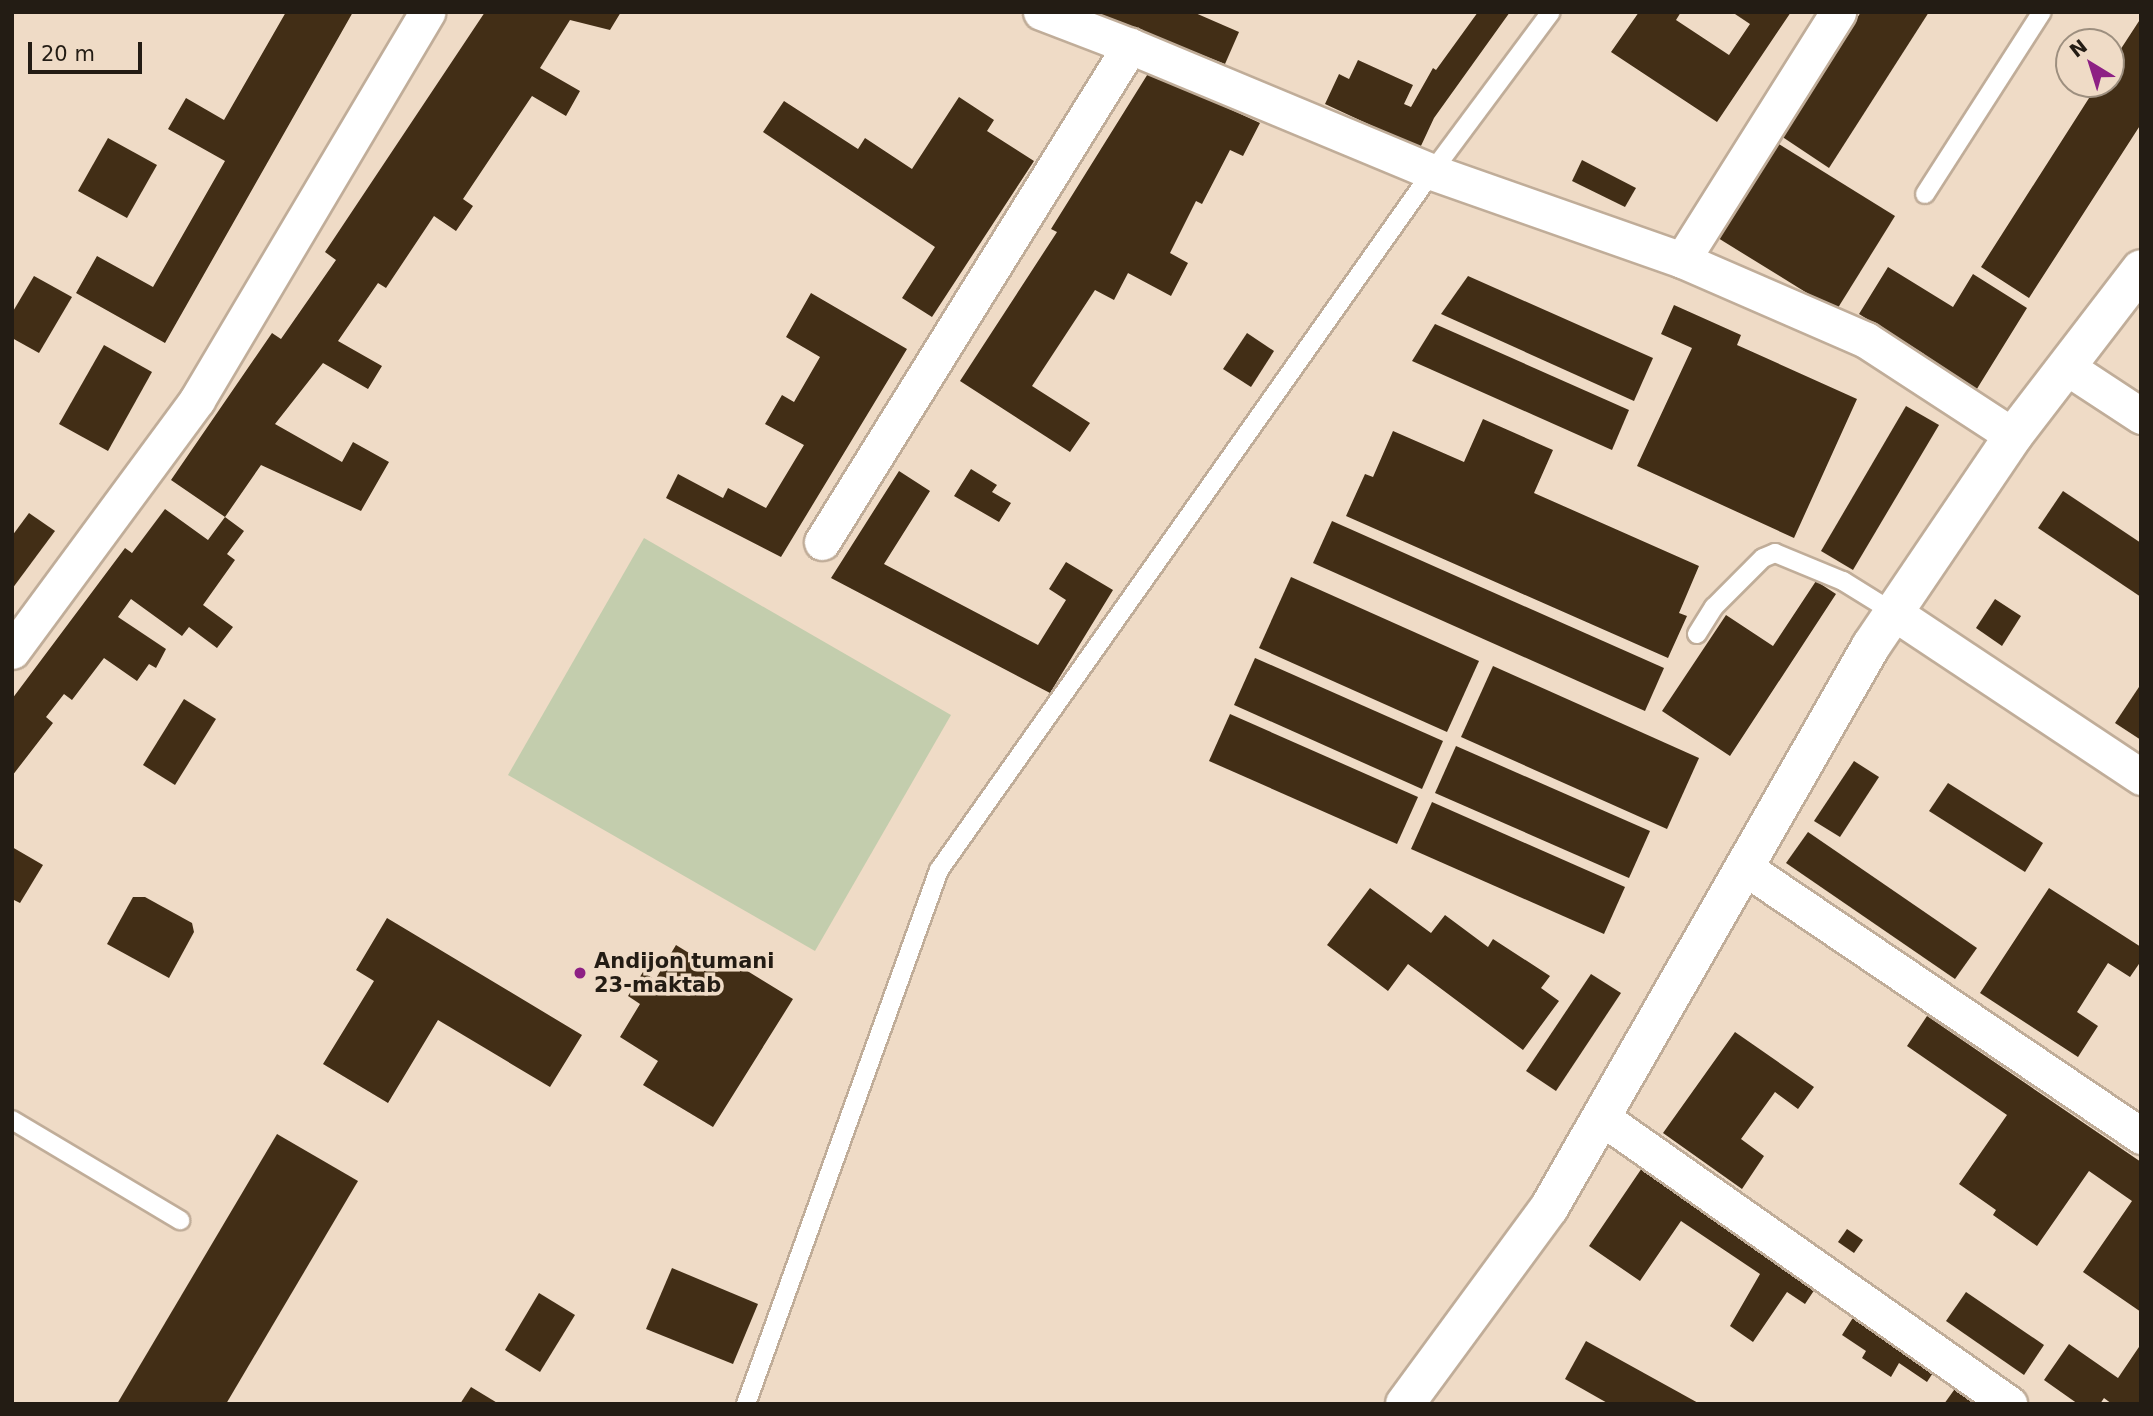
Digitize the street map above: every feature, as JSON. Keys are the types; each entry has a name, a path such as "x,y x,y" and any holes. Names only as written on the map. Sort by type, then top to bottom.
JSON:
{"street":[{"path":"12,651 197,400 427,12"},
{"path":"1041,12 1130,46 1432,172 1682,260 1866,340 2014,436"},
{"path":"1682,260 1838,12"},
{"path":"822,542 1130,46"},
{"path":"1418,1399 1549,1209 1893,612 2014,436 2141,269"},
{"path":"2065,366 2141,416"},
{"path":"1893,612 2141,777"},
{"path":"1744,867 2141,1136"},
{"path":"1601,1117 2009,1404"}],"lane":[{"path":"747,1404 939,870 1432,172 1551,12"},
{"path":"1925,194 2042,12"},
{"path":"1697,634 1714,607 1763,558 1775,553 1843,581 1893,612"},
{"path":"12,1120 180,1220"}],"green space":[{"path":"644,538 951,715 815,951 508,775"}],"building":[{"path":"286,12 353,12 165,343 76,293 97,256 153,287 225,161 168,129 186,98 224,120"},
{"path":"485,12 621,12 610,30 570,20 540,68 580,91 566,116 532,96 463,199 473,206 456,231 434,216 386,288 378,283 338,341 382,366 368,389 323,363 275,424 342,462 353,442 389,462 361,511 261,465 225,517 171,480 272,333 281,339 336,260 325,252"},
{"path":"1092,12 1193,12 1239,32 1225,64"},
{"path":"1478,12 1510,12 1434,118 1420,148 1325,104 1339,74 1349,79 1358,60 1413,85 1404,104 1411,107 1433,68 1436,70"},
{"path":"1639,12 1681,12 1676,20 1729,55 1750,24 1732,12 1791,12 1717,122 1611,52"},
{"path":"1861,12 1929,12 1829,168 1781,136"},
{"path":"2141,18 2141,124 2029,298 1981,267 2089,98 2125,98 2125,43"},
{"path":"1149,72 1260,123 1243,156 1230,150 1202,204 1196,201 1170,253 1188,263 1171,296 1128,273 1114,300 1095,290 1032,386 1090,423 1070,452 960,381 1057,232 1051,229"},
{"path":"959,97 994,120 987,131 1034,161 932,317 902,298 935,247 763,132 784,101 858,149 865,138 912,169"},
{"path":"108,138 157,165 127,218 78,191"},
{"path":"1777,143 1895,216 1836,311 1718,238"},
{"path":"1582,160 1636,188 1625,207 1572,181"},
{"path":"1888,267 1953,307 1973,274 2027,308 1975,392 1920,359 1924,354 1859,314"},
{"path":"34,276 72,297 39,353 12,338 12,313"},
{"path":"1468,276 1653,358 1634,401 1441,314"},
{"path":"811,293 907,349 781,557 666,498 678,474 723,498 728,488 766,508 804,445 765,424 782,395 794,402 820,357 786,337"},
{"path":"1674,305 1741,335 1737,345 1857,399 1794,538 1637,466 1692,348 1661,334"},
{"path":"1435,324 1629,410 1612,450 1412,361"},
{"path":"1247,333 1274,351 1251,387 1223,369"},
{"path":"104,345 152,372 108,451 59,424"},
{"path":"1906,406 1939,425 1853,570 1821,551"},
{"path":"1483,419 1553,450 1534,493 1699,566 1679,613 1687,616 1668,658 1346,516 1365,474 1373,477 1393,431 1464,462"},
{"path":"971,469 997,485 992,492 1011,503 999,522 954,496"},
{"path":"899,471 930,491 884,564 1038,645 1066,600 1049,589 1066,562 1113,590 1050,693 831,578"},
{"path":"2063,491 2141,543 2141,597 2038,528"},
{"path":"165,509 208,540 225,517 244,531 227,554 235,560 203,605 233,627 217,648 189,627 182,636 131,599 118,617 166,649 156,668 149,664 137,681 104,658 72,700 64,694 46,717 53,723 12,776 12,699 125,548 132,553"},
{"path":"29,513 55,531 12,589 12,536"},
{"path":"1332,521 1664,668 1645,711 1313,563"},
{"path":"1291,577 1479,661 1447,732 1259,648"},
{"path":"1816,581 1836,594 1730,756 1662,711 1726,615 1773,646"},
{"path":"1995,599 2021,616 2002,646 1976,628"},
{"path":"1255,658 1443,741 1422,789 1234,705"},
{"path":"1493,666 1699,758 1667,829 1461,737"},
{"path":"2141,684 2141,740 2115,723"},
{"path":"184,699 216,719 175,785 143,765"},
{"path":"1230,714 1418,797 1397,844 1209,761"},
{"path":"1456,746 1650,831 1629,878 1435,793"},
{"path":"1854,761 1879,777 1840,837 1814,821"},
{"path":"1948,783 2043,843 2025,872 1929,811"},
{"path":"1432,802 1625,887 1604,934 1411,849"},
{"path":"1808,832 1977,948 1955,979 1786,863"},
{"path":"12,847 43,865 20,903 12,899"},
{"path":"1370,888 1431,933 1445,915 1488,947 1493,939 1550,976 1541,988 1559,1001 1523,1050 1408,964 1388,991 1327,945"},
{"path":"2049,888 2141,947 2141,961 2130,977 2108,963 2077,1012 2098,1026 2078,1057 1980,993"},
{"path":"133,897 145,897 192,923 194,932 169,978 107,944"},
{"path":"387,918 582,1035 550,1087 438,1020 388,1103 323,1064 374,981 356,970"},
{"path":"676,945 715,969 723,956 793,999 713,1127 643,1085 658,1061 620,1037 640,1004 628,996 643,972 655,980"},
{"path":"1591,974 1621,993 1556,1091 1526,1071"},
{"path":"1927,1016 2141,1162 2141,1312 2083,1272 2132,1201 2089,1171 2037,1246 1993,1215 1996,1210 1959,1184 2007,1115 1907,1046"},
{"path":"1735,1032 1814,1087 1798,1109 1775,1092 1741,1139 1764,1156 1742,1189 1663,1133"},
{"path":"277,1134 358,1181 226,1404 117,1404"},
{"path":"1644,1165 1819,1283 1805,1304 1787,1292 1753,1342 1730,1326 1760,1274 1681,1221 1640,1281 1589,1246"},
{"path":"1847,1229 1863,1240 1854,1253 1838,1242"},
{"path":"672,1268 758,1304 733,1364 646,1329"},
{"path":"1966,1292 2044,1345 2024,1375 1946,1321"},
{"path":"539,1293 575,1315 540,1372 505,1350"},
{"path":"1856,1313 1940,1362 1927,1382 1899,1363 1891,1377 1862,1358 1866,1351 1842,1335"},
{"path":"1586,1341 1700,1404 1609,1404 1565,1379"},
{"path":"2069,1344 2118,1378 2141,1344 2141,1404 2112,1404 2104,1398 2100,1404 2078,1404 2044,1380"},
{"path":"1962,1379 1997,1404 1944,1404"},
{"path":"471,1387 499,1404 460,1404"}],"place":[{"name":"Andijon tumani 23-maktab","path":"580,973"}]}
